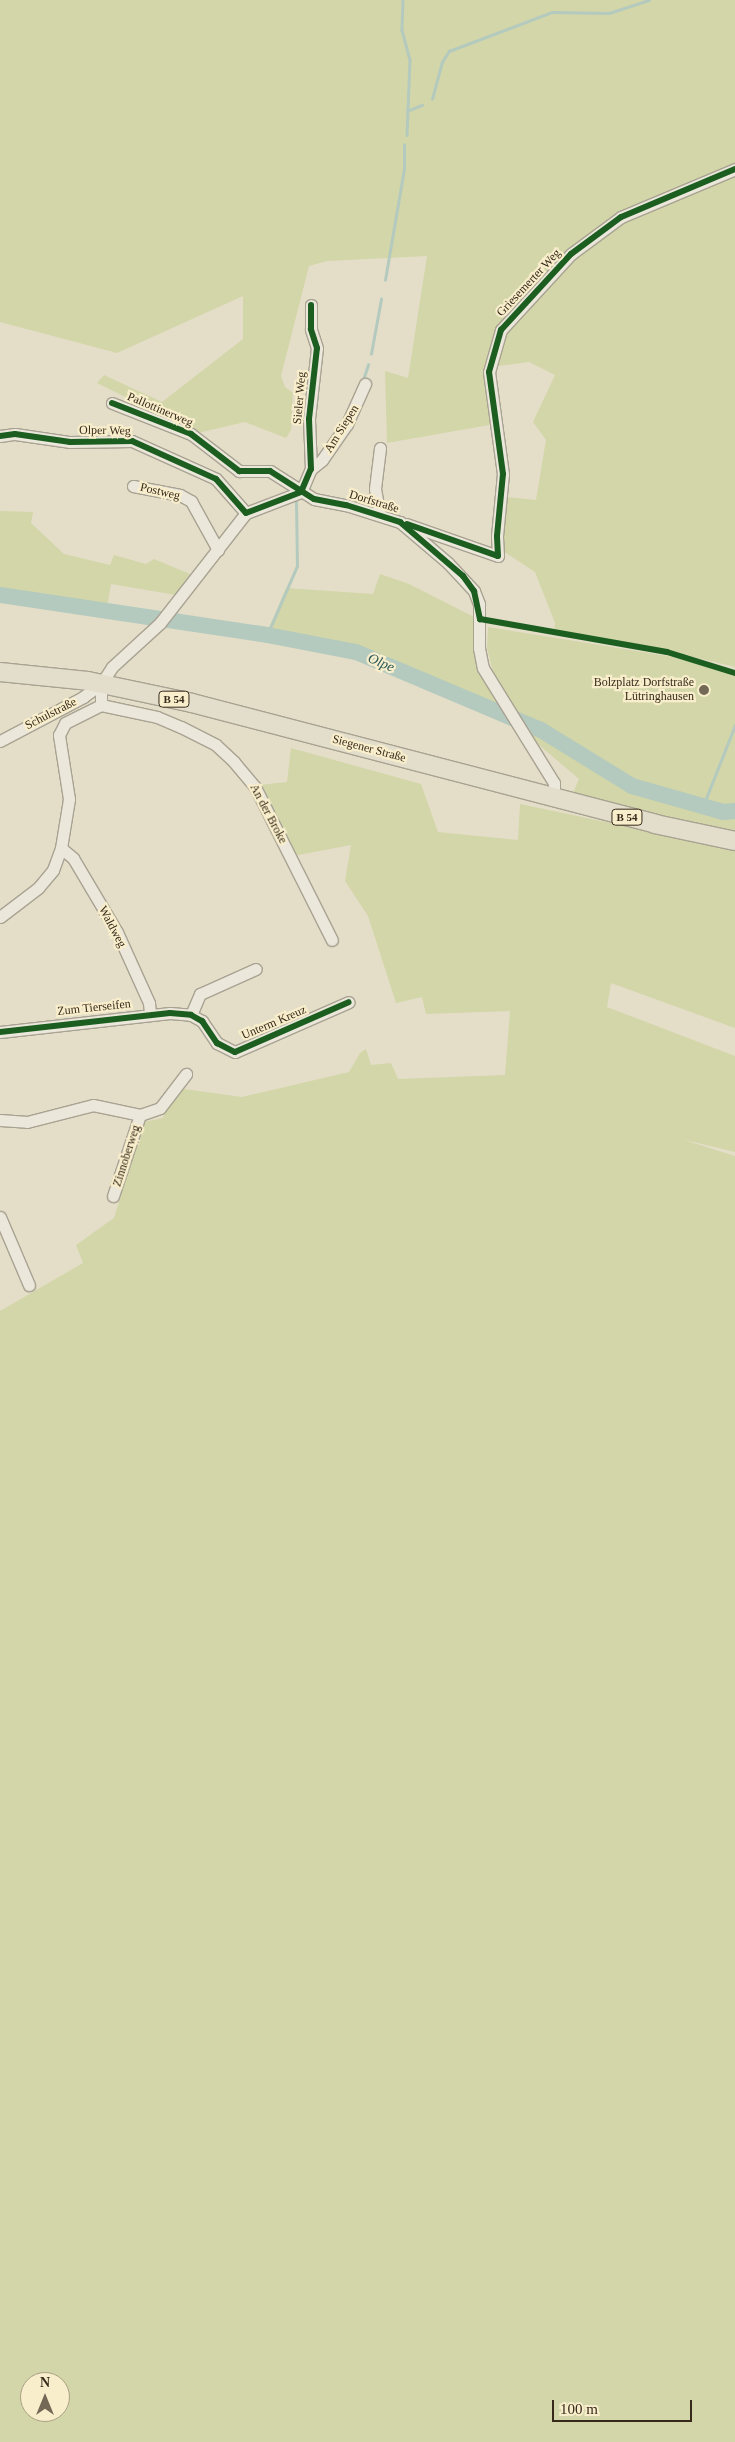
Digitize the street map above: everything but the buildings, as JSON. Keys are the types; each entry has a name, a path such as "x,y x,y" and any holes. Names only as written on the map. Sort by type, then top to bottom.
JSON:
{"main road":[{"name":"Siegener Straße","path":"0,672 101,684 192,703 655,824 735,841"}],"street":[{"name":"Griesemerter Weg","path":"400,522 498,556 497,536 503,474 489,372 501,330 571,254 621,217 735,169"},
{"name":"Sieler Weg","path":"301,492 311,469 309,419 317,348 311,330 311,305"},
{"name":"Am Siepen","path":"311,469 322,460 347,424 365,384"},
{"name":"Pallottinerweg","path":"112,403 191,434 239,471 270,471 301,492"},
{"name":"Olper Weg","path":"0,436 15,434 70,442 132,441 216,479 246,513"},
{"name":"Dorfstraße","path":"380,448 375,498 380,514"},
{"name":"Postweg","path":"133,486 180,495 191,502 218,550"},
{"name":"Dorfstraße","path":"301,492 314,499 380,514 400,522 463,576 474,591 479,604 480,658 488,679 554,783 554,798"},
{"path":"0,918 38,888 53,870 61,848 69,799 59,735 66,723 102,705 101,684 112,667 164,619 246,513 301,492"},
{"name":"Schulstraße","path":"0,741 83,698 101,684"},
{"name":"An der Broke","path":"102,705 157,717 182,727 216,745 234,762 255,787 332,940"},
{"name":"Waldweg","path":"61,848 73,858 117,932 149,1003 150,1013"},
{"path":"191,1015 200,994 256,969"},
{"name":"Unterm Kreuz","path":"191,1015 202,1021 225,1050 235,1052 349,1002"},
{"name":"Zum Tierseifen","path":"0,1032 150,1013 191,1015"},
{"name":"Zinnoberweg","path":"0,1120 27,1122 93,1106 140,1115 165,1104 186,1074"},
{"name":"Zinnoberweg","path":"114,1196 140,1115"},
{"path":"0,1217 29,1285"}],"green space":[{"path":"0,0 735,0 735,667 669,651 554,631 555,623 535,572 503,551 506,497 536,500 546,440 533,422 555,375 529,362 497,366 489,372 495,424 387,443 385,371 408,378 427,256 327,261 309,266 281,376 285,387 293,393 291,430 286,438 245,422 198,433 97,383 104,375 162,402 243,339 243,296 117,353 0,322"},
{"path":"0,511 33,512 31,523 64,554 110,565 114,555 146,564 154,559 190,574 176,595 111,584 107,607 0,591"},
{"path":"380,574 409,584 476,618 475,649 488,688 506,713 358,651 267,633 286,588 373,594"},
{"path":"488,627 680,658 735,676 735,830 671,819 573,793 579,779 532,739 496,684 487,648"},
{"path":"291,748 421,784 438,832 518,840 520,804 735,849 735,1028 611,983 607,1007 735,1056 735,1152 681,1139 735,1156 735,2442 0,2442 0,1311 83,1263 76,1245 114,1218 144,1122 163,1118 165,1110 184,1089 242,1097 349,1072 360,1053 366,1049 371,1065 391,1063 398,1079 505,1075 510,1011 426,1014 422,997 396,1003 368,916 345,881 351,845 293,856 259,785 287,782"}],"waterway":[{"path":"403,0 402,30 410,60 407,135"},
{"path":"432,99 442,62 449,51 552,12 609,13 649,0"},
{"path":"407,111 422,105"},
{"path":"385,280 404,169 404,145"},
{"path":"371,354 381,299"},
{"path":"364,377 368,365"},
{"path":"267,635 297,566 296,499"},
{"name":"Olpe","path":"0,595 267,635 356,652 541,730 632,786 723,812 735,811"},
{"path":"703,806 735,725"}],"cycle path":[{"path":"407,524 498,556 497,536 503,474 489,372 501,330 571,254 621,217 735,169"},
{"path":"301,492 311,469 309,419 317,348 311,329 311,305"},
{"path":"112,403 191,434 239,471 270,471 314,499 346,505 400,522 463,576 474,591 480,619 667,652 735,673"},
{"path":"0,436 15,434 70,442 132,441 216,479 246,513 301,492"},
{"path":"0,1032 170,1013 191,1015 202,1021 217,1043 235,1052 349,1002"}],"place":[{"name":"Bolzplatz Dorfstraße Lütringhausen","path":"704,690"}]}
